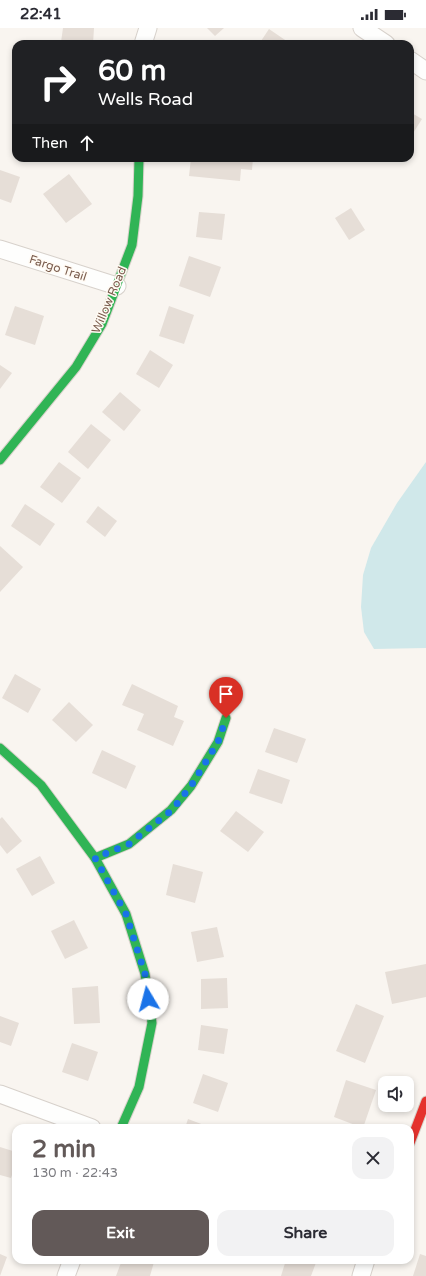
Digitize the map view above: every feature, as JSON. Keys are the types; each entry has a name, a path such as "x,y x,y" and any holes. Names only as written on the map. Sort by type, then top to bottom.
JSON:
{"street":[{"path":"145,40 148,28"},
{"path":"362,28 380,40"},
{"path":"414,63 426,71"},
{"name":"Willow Road","path":"0,460 76,368 102,324 132,245 138,196 139,162"},
{"name":"Fargo Trail","path":"0,249 117,286"},
{"path":"95,858 129,844 172,810 191,786 218,742 226,718"},
{"path":"0,748 41,785 95,858 126,914 145,974 152,1023 139,1087 123,1124"},
{"path":"0,1094 81,1124"},
{"path":"414,1132 426,1100"},
{"path":"66,1276 70,1264"},
{"path":"360,1276 364,1264"}],"water":[{"path":"426,462 426,648 374,649 364,632 361,607 363,575 371,548 397,503"}],"building":[{"path":"63,28 94,28 93,40 61,40"},
{"path":"207,28 224,28 215,36"},
{"path":"269,29 285,40 262,40"},
{"path":"414,114 422,119 414,132"},
{"path":"191,162 253,162 252,170 241,169 240,181 189,176"},
{"path":"0,170 20,177 11,203 0,199"},
{"path":"69,174 92,204 66,223 43,194"},
{"path":"351,208 365,230 349,240 335,218"},
{"path":"199,212 225,214 222,240 196,237"},
{"path":"189,256 221,267 210,297 179,286"},
{"path":"15,306 44,316 35,345 5,335"},
{"path":"169,306 194,315 184,344 159,336"},
{"path":"150,350 173,365 159,388 136,374"},
{"path":"0,365 12,373 0,389"},
{"path":"120,392 141,410 124,431 102,412"},
{"path":"91,424 111,440 88,469 68,452"},
{"path":"59,462 81,478 62,503 40,487"},
{"path":"25,504 55,524 40,546 11,526"},
{"path":"98,506 117,521 105,537 86,522"},
{"path":"0,546 23,567 0,592"},
{"path":"15,674 41,689 28,713 2,698"},
{"path":"132,684 178,706 174,717 184,721 173,746 137,730 144,714 122,705"},
{"path":"69,702 93,725 76,742 52,720"},
{"path":"274,728 306,739 297,763 265,752"},
{"path":"102,750 136,766 126,789 92,773"},
{"path":"258,769 290,780 282,804 249,793"},
{"path":"236,811 264,832 248,852 220,831"},
{"path":"2,817 22,841 7,854 0,845 0,819"},
{"path":"40,856 55,883 32,896 16,869"},
{"path":"173,864 203,872 195,903 166,895"},
{"path":"74,920 88,948 65,959 51,931"},
{"path":"217,927 224,957 197,962 191,932"},
{"path":"426,964 426,997 392,1004 385,972"},
{"path":"227,978 228,1008 201,1009 201,979"},
{"path":"98,986 100,1023 74,1024 72,988"},
{"path":"356,1004 384,1016 365,1063 336,1051"},
{"path":"0,1016 19,1023 11,1046 0,1042"},
{"path":"201,1025 228,1029 224,1054 198,1050"},
{"path":"72,1043 98,1052 88,1081 62,1072"},
{"path":"203,1074 228,1083 218,1112 193,1103"},
{"path":"346,1080 376,1090 364,1124 352,1124 334,1117"},
{"path":"188,1119 201,1124 186,1124"},
{"path":"0,1147 12,1151 12,1175 11,1178 0,1175"},
{"path":"0,1254 7,1257 0,1276"},
{"path":"420,1254 426,1256 426,1276 413,1276"},
{"path":"120,1264 153,1264 150,1276 116,1276"},
{"path":"285,1264 316,1264 311,1276 281,1276"}],"traffic: fast":[{"path":"0,460 76,367 102,324 132,245 138,196 139,162"},
{"path":"95,858 129,844 171,810 191,786 218,742 226,718"},
{"path":"0,748 41,785 95,858 126,914 145,974 152,1023 139,1087 123,1124"}],"traffic: jam":[{"path":"414,1132 426,1101"}],"route":[{"path":"148,999 145,974 126,914 95,858 129,844 172,810 191,786 218,742 226,718"}]}
